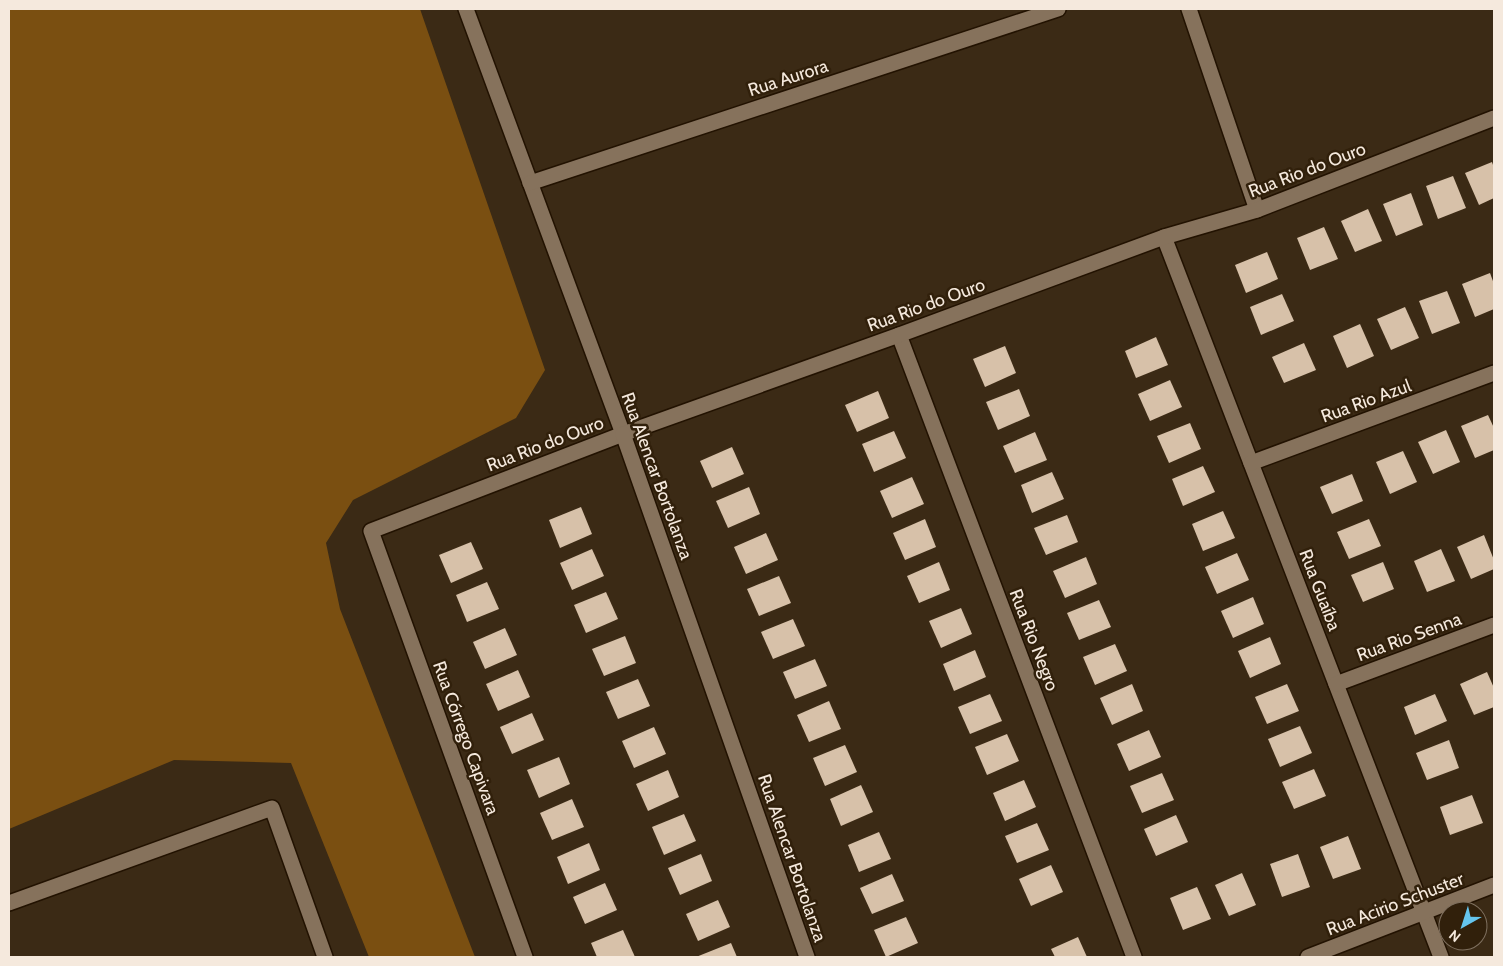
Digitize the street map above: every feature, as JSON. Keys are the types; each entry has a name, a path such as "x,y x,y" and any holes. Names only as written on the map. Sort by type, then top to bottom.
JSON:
{"street":[{"name":"Rua Alencar Bortolanza","path":"466,9 622,434 807,957"},
{"name":"Rua Aurora","path":"530,183 1058,9"},
{"path":"1189,9 1257,210"},
{"name":"Rua Rio do Ouro","path":"371,531 622,434 1164,237 1257,210 1494,118"},
{"name":"Rua Guaíba","path":"1164,237 1441,957"},
{"name":"Rua Rio Negro","path":"898,335 1134,957"},
{"name":"Rua Rio Azul","path":"1251,463 1494,373"},
{"name":"Rua Córrego Capivara","path":"371,531 525,957"},
{"name":"Rua Rio Senna","path":"1336,684 1494,625"},
{"path":"9,903 272,808 325,957"},
{"name":"Rua Acirio Schuster","path":"1308,957 1494,885"}],"shaded area":[{"path":"9,9 420,9 545,370 516,418 353,500 326,543 340,609 475,957 369,957 291,763 174,760 9,829"}],"building":[{"path":"1492,162 1494,168 1494,198 1479,205 1465,173"},
{"path":"1453,176 1466,208 1438,219 1426,186"},
{"path":"1411,193 1423,225 1396,236 1383,204"},
{"path":"1368,209 1382,241 1355,252 1341,221"},
{"path":"1324,227 1338,259 1310,270 1297,238"},
{"path":"1267,252 1278,279 1246,293 1235,265"},
{"path":"1490,273 1494,284 1494,309 1475,317 1462,284"},
{"path":"1447,291 1460,323 1432,334 1419,301"},
{"path":"1282,294 1294,321 1261,335 1250,307"},
{"path":"1405,307 1419,338 1391,350 1377,319"},
{"path":"1360,324 1374,356 1347,368 1333,336"},
{"path":"1156,337 1168,365 1136,378 1125,351"},
{"path":"1304,343 1316,370 1284,383 1272,357"},
{"path":"1005,346 1016,373 985,387 973,359"},
{"path":"1170,380 1182,407 1150,421 1138,394"},
{"path":"1019,389 1030,416 998,430 986,402"},
{"path":"878,391 889,418 857,432 845,405"},
{"path":"1488,415 1494,428 1494,450 1475,458 1461,426"},
{"path":"1190,423 1201,449 1169,463 1157,436"},
{"path":"1446,430 1460,462 1433,474 1418,442"},
{"path":"894,431 906,458 874,472 862,444"},
{"path":"1035,432 1047,460 1015,473 1003,446"},
{"path":"732,447 744,474 712,488 700,461"},
{"path":"1403,451 1417,482 1390,494 1376,462"},
{"path":"1203,466 1215,492 1183,506 1172,479"},
{"path":"1052,472 1064,499 1032,513 1021,485"},
{"path":"1352,474 1363,501 1332,514 1320,487"},
{"path":"912,477 924,504 892,518 880,491"},
{"path":"749,487 760,514 728,528 716,501"},
{"path":"581,507 592,534 560,548 549,520"},
{"path":"1223,511 1235,538 1203,551 1192,524"},
{"path":"1067,515 1078,542 1046,555 1034,528"},
{"path":"925,519 936,547 905,560 893,533"},
{"path":"1369,519 1381,546 1349,559 1337,532"},
{"path":"766,533 778,560 746,574 734,547"},
{"path":"1484,535 1494,560 1494,569 1471,579 1457,547"},
{"path":"471,542 483,569 451,583 439,555"},
{"path":"592,549 604,576 572,590 560,563"},
{"path":"1441,549 1455,581 1427,592 1414,561"},
{"path":"1237,553 1249,580 1217,594 1205,567"},
{"path":"1086,557 1097,584 1065,598 1053,571"},
{"path":"939,562 950,590 919,603 907,576"},
{"path":"1383,562 1394,589 1363,602 1351,575"},
{"path":"779,576 791,603 759,616 747,589"},
{"path":"487,582 499,609 467,622 456,595"},
{"path":"606,592 618,619 586,633 574,605"},
{"path":"1253,597 1264,624 1233,638 1221,611"},
{"path":"1099,600 1111,627 1079,640 1067,613"},
{"path":"961,608 972,634 941,648 929,621"},
{"path":"793,619 805,646 773,659 761,632"},
{"path":"505,628 517,655 485,669 473,642"},
{"path":"625,636 636,663 604,676 592,649"},
{"path":"1270,637 1281,664 1250,678 1238,651"},
{"path":"1115,644 1127,671 1095,685 1083,657"},
{"path":"975,650 986,677 954,691 943,664"},
{"path":"815,659 827,686 795,699 783,672"},
{"path":"518,670 530,697 498,711 486,684"},
{"path":"1487,672 1494,688 1494,707 1474,715 1460,684"},
{"path":"638,679 650,706 618,719 606,692"},
{"path":"1132,684 1143,711 1112,725 1100,698"},
{"path":"1287,684 1299,711 1267,724 1255,697"},
{"path":"990,694 1002,721 970,734 958,707"},
{"path":"1435,694 1447,721 1415,735 1404,707"},
{"path":"829,701 841,729 809,742 797,715"},
{"path":"532,713 544,740 512,754 500,727"},
{"path":"1300,726 1312,753 1280,767 1268,739"},
{"path":"654,727 666,754 634,768 622,741"},
{"path":"1149,730 1161,757 1129,771 1117,744"},
{"path":"1007,734 1019,761 987,775 975,747"},
{"path":"1449,740 1459,768 1427,780 1416,753"},
{"path":"845,745 857,772 825,786 813,758"},
{"path":"559,757 570,784 539,798 527,770"},
{"path":"1314,769 1326,796 1294,809 1282,782"},
{"path":"668,770 679,797 648,811 636,784"},
{"path":"1162,773 1174,800 1142,813 1130,786"},
{"path":"1024,780 1036,807 1005,821 993,793"},
{"path":"861,785 873,812 841,826 830,799"},
{"path":"1472,795 1483,823 1450,835 1440,807"},
{"path":"572,799 584,827 552,840 540,813"},
{"path":"684,814 696,841 664,855 652,827"},
{"path":"1176,815 1188,842 1156,856 1144,829"},
{"path":"1037,823 1049,850 1017,863 1005,836"},
{"path":"879,832 891,859 859,872 848,845"},
{"path":"1348,836 1361,869 1333,879 1320,847"},
{"path":"589,843 600,870 568,884 557,857"},
{"path":"701,854 712,881 680,895 668,868"},
{"path":"1298,854 1310,887 1282,897 1270,864"},
{"path":"1051,865 1063,892 1031,906 1019,879"},
{"path":"1242,873 1256,905 1229,916 1215,885"},
{"path":"892,874 904,901 872,914 860,888"},
{"path":"605,883 617,910 585,924 573,897"},
{"path":"1197,887 1211,919 1183,930 1170,898"},
{"path":"718,900 730,927 698,941 686,914"},
{"path":"906,917 918,943 886,957 874,930"},
{"path":"623,930 635,957 597,957 591,943"},
{"path":"1078,937 1087,957 1055,957 1051,949"},
{"path":"731,943 737,957 696,957"}]}
